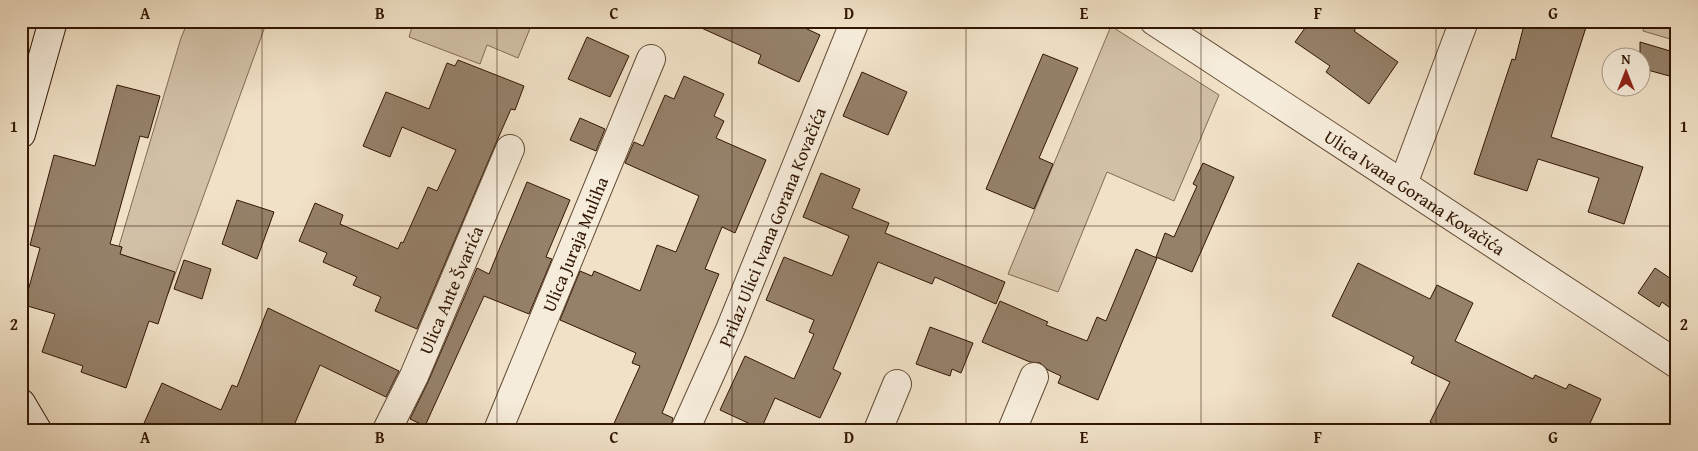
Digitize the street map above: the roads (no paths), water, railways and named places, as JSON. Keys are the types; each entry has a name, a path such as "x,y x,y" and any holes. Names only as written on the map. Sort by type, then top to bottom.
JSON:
{"street":[{"path":"21,134 54,21"},
{"name":"Prilaz Ulici Ivana Gorana Kovačića","path":"685,430 730,330 855,21"},
{"name":"Ulica Ivana Gorana Kovačića","path":"1154,21 1677,364"},
{"path":"1403,184 1464,21"},
{"name":"Ulica Juraja Muliha","path":"498,430 651,59"},
{"name":"Ulica Ante Švarića","path":"387,430 414,376 510,149"},
{"path":"1012,430 1034,377"},
{"path":"878,430 897,384"},
{"path":"21,403 36,429"}]}
